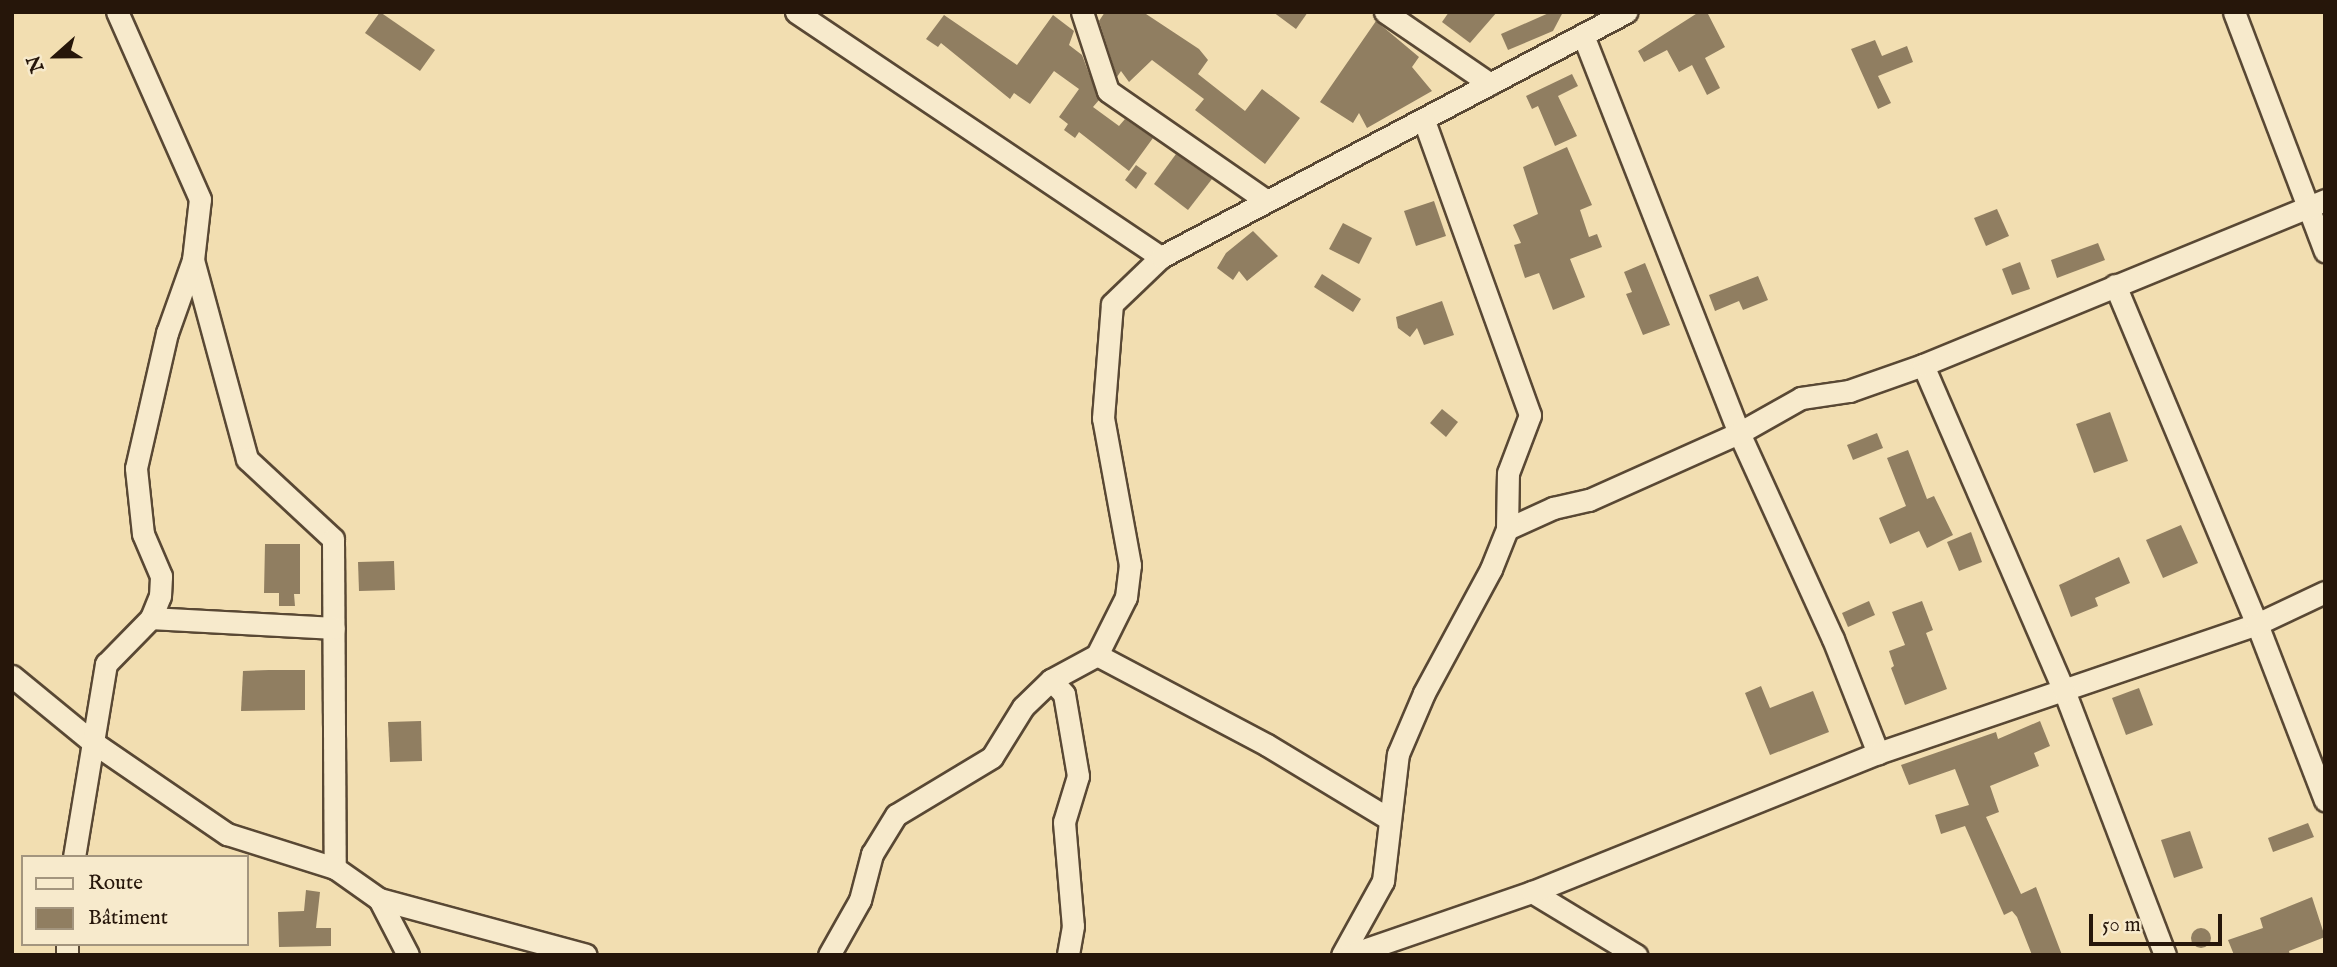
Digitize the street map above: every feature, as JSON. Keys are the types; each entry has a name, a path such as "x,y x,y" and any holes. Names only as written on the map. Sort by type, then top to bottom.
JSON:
{"street":[{"path":"74,855 91,741 106,664 151,618 160,596 161,576 143,534 136,468 167,333 193,260 200,199 117,12"},
{"path":"796,12 1161,257"},
{"path":"1082,12 1108,91 1266,201"},
{"path":"1385,12 1490,83"},
{"path":"829,955 860,900 872,855 896,816 992,757 1023,707 1051,680 1097,655 1126,597 1130,565 1103,418 1112,304 1161,257 1424,121 1626,12"},
{"path":"2234,12 2316,203 2325,251"},
{"path":"1583,35 1740,433 1833,639 1878,753"},
{"path":"1342,955 1383,881 1398,754 1424,692 1491,569 1507,529 1508,473 1530,415 1424,121"},
{"path":"1507,529 1553,508 1589,500 1740,433 1801,398 1849,391 1923,365 2316,203"},
{"path":"193,260 247,459 333,539 335,868"},
{"path":"2115,285 2257,624 2325,800"},
{"path":"1923,365 2064,691 2165,955"},
{"path":"1349,955 1532,892 1878,753 2257,624 2325,592"},
{"path":"151,618 334,628"},
{"path":"1097,655 1267,745 1389,820"},
{"path":"12,676 91,741 227,834 335,868 379,899 586,955"},
{"path":"1051,680 1064,694 1078,776 1064,822 1073,926 1068,955"},
{"path":"1532,892 1636,955"},
{"path":"379,899 408,955"}],"building":[{"path":"380,12 435,50 420,71 365,33"},
{"path":"1105,12 1143,12 1199,49 1208,60 1198,74 1245,111 1262,89 1300,118 1265,164 1195,110 1204,99 1152,60 1129,82 1121,71 1117,77 1099,21"},
{"path":"1273,12 1308,12 1296,29"},
{"path":"1449,12 1497,12 1470,43 1442,22"},
{"path":"1551,12 1563,12 1553,31 1508,50 1501,34"},
{"path":"1699,12 1707,12 1725,47 1705,58 1720,88 1707,95 1692,65 1679,72 1667,50 1644,62 1638,51"},
{"path":"944,15 1017,65 1053,15 1074,31 1069,45 1082,55 1099,100 1093,107 1119,126 1125,119 1153,138 1129,171 1079,132 1075,138 1064,130 1068,124 1059,117 1079,89 1054,71 1030,104 1014,93 1010,99 941,43 938,47 926,39"},
{"path":"1376,21 1419,57 1412,67 1432,91 1367,128 1359,113 1353,123 1320,102"},
{"path":"1875,40 1882,56 1907,46 1913,62 1878,76 1891,103 1878,109 1851,49"},
{"path":"1572,74 1578,86 1558,96 1577,136 1555,146 1538,106 1532,109 1526,96"},
{"path":"1567,147 1592,205 1580,210 1589,237 1597,234 1602,247 1570,259 1585,297 1553,310 1539,273 1525,278 1514,245 1521,243 1513,225 1538,214 1523,167"},
{"path":"1176,154 1212,179 1188,210 1154,184"},
{"path":"1136,165 1147,173 1136,189 1125,180"},
{"path":"1434,201 1446,236 1416,246 1404,211"},
{"path":"1997,209 2009,236 1986,246 1974,218"},
{"path":"1343,223 1372,238 1359,264 1329,249"},
{"path":"1253,231 1278,256 1247,281 1239,271 1233,280 1217,268 1226,253"},
{"path":"2098,243 2105,260 2057,278 2051,260"},
{"path":"2020,262 2030,289 2012,295 2002,269"},
{"path":"1645,263 1670,325 1643,335 1626,294 1632,292 1624,272"},
{"path":"1322,274 1361,299 1353,312 1314,287"},
{"path":"1758,276 1768,300 1743,310 1739,301 1715,311 1709,295"},
{"path":"1442,301 1454,335 1424,345 1417,328 1410,337 1398,328 1396,317"},
{"path":"1442,409 1458,422 1446,437 1430,423"},
{"path":"2110,412 2128,461 2094,473 2076,424"},
{"path":"1877,433 1883,448 1853,460 1847,445"},
{"path":"1908,450 1927,499 1934,496 1953,535 1927,548 1919,531 1890,544 1879,518 1906,506 1887,458"},
{"path":"2181,525 2198,563 2163,578 2146,540"},
{"path":"1971,532 1982,562 1959,571 1947,542"},
{"path":"265,544 300,544 300,594 294,594 295,606 279,606 279,593 264,593"},
{"path":"2119,557 2130,583 2095,598 2098,606 2071,617 2059,585"},
{"path":"394,561 395,590 359,591 358,562"},
{"path":"1869,601 1875,615 1848,627 1842,613"},
{"path":"1922,601 1933,630 1926,633 1947,689 1905,705 1891,668 1894,666 1889,651 1905,645 1892,612"},
{"path":"305,670 305,710 241,711 243,671"},
{"path":"1761,686 1770,708 1813,691 1829,732 1770,755 1745,693"},
{"path":"2139,688 2153,725 2126,735 2112,698"},
{"path":"421,721 422,761 390,762 388,722"},
{"path":"2040,721 2050,746 2034,753 2039,766 1990,786 1999,812 1986,817 2021,894 2036,887 2062,955 2032,955 2017,917 2012,911 2004,915 1965,826 1941,834 1935,815 1969,805 1955,769 1909,785 1901,765 1996,732 1998,739"},
{"path":"2308,823 2314,837 2273,852 2268,838"},
{"path":"2190,831 2203,868 2174,878 2161,840"},
{"path":"306,890 320,892 316,928 331,928 331,946 279,947 278,912 304,911"},
{"path":"2312,897 2325,937 2289,951 2290,955 2234,955 2228,940 2263,928 2260,918"},
{"path":"2201,928 2208,931 2211,938 2208,945 2201,948 2194,945 2191,938 2194,931"}]}
